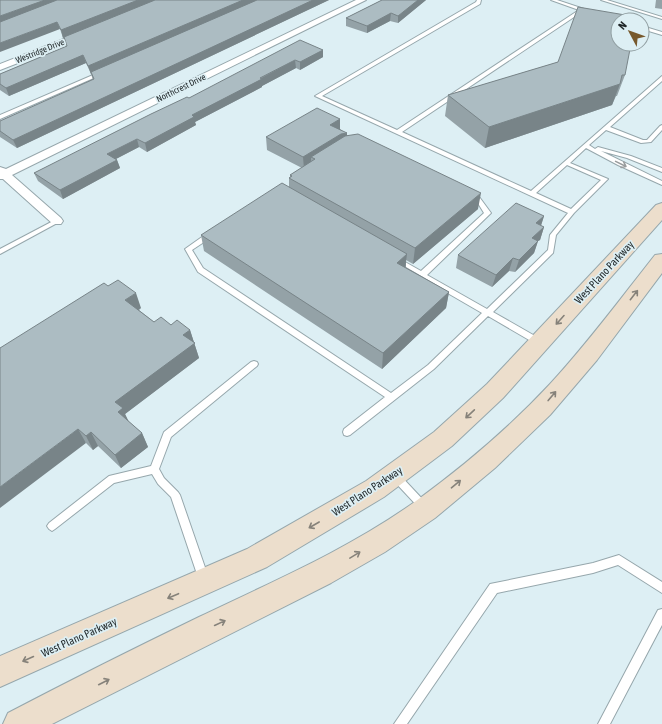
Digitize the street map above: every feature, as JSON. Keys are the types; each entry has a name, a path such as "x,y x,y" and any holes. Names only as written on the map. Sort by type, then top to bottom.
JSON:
{"main road":[{"name":"West Plano Parkway","path":"0,672 257,558 375,489 443,439 495,390 540,343 662,209"},
{"path":"19,724 344,561 426,509 505,444 543,407 593,348 662,260"},
{"path":"56,724 76,696"}],"street":[{"name":"Northcrest Drive","path":"1,173 362,0"},
{"name":"Westridge Drive","path":"0,67 96,29"},
{"path":"1,173 57,221"}],"lane":[{"path":"478,0 478,2 318,96 572,212"},
{"path":"553,0 590,11"},
{"path":"603,0 662,18"},
{"path":"398,132 583,9"},
{"path":"650,30 662,34"},
{"path":"0,117 107,70"},
{"path":"531,194 662,78"},
{"path":"606,128 643,142 649,141 662,128"},
{"path":"586,146 629,157 662,170"},
{"path":"586,146 620,164 662,183"},
{"path":"347,432 431,368 488,314 550,251 553,235 572,212 605,179 566,163"},
{"path":"422,275 488,213 478,199 464,192"},
{"path":"0,252 57,221"},
{"path":"219,228 188,249 200,270 391,397"},
{"path":"389,256 540,343"},
{"path":"154,469 167,435 254,364"},
{"path":"52,526 112,479 154,469"},
{"path":"154,469 161,481 175,495 205,582"},
{"path":"395,475 426,509"},
{"path":"400,724 494,588 592,568 619,560 662,588"},
{"path":"604,724 662,614"}],"building":[{"path":"0,0 45,0 0,16"},
{"path":"57,0 138,0 61,30 57,22 0,43 0,22"},
{"path":"155,0 243,0 88,66 83,55 6,88 0,84 0,74 67,46 64,37"},
{"path":"257,0 313,0 13,140 0,131 0,121 94,79 91,72"},
{"path":"382,0 418,0 398,16 391,13 367,26 346,18"},
{"path":"578,7 610,12 610,52 629,52 625,75 622,75 620,84 489,127 448,95 558,62"},
{"path":"300,40 323,50 300,62 295,60 260,78 262,79 192,115 194,117 145,143 137,139 107,154 117,160 60,190 34,173 151,114 187,97 189,98"},
{"path":"317,108 340,119 330,125 347,133 341,134 303,157 266,137"},
{"path":"358,134 481,193 415,248 289,178 292,176 290,175 315,159 311,157 345,136"},
{"path":"282,183 407,254 397,263 449,292 383,353 201,235"},
{"path":"516,203 544,216 536,223 544,227 532,238 538,241 519,260 513,258 496,275 458,255"},
{"path":"118,280 136,293 125,300 154,322 161,317 171,325 177,320 190,330 183,335 195,343 115,402 123,408 118,412 142,433 115,455 91,432 86,436 78,429 0,487 0,348 104,283 108,286"}]}
